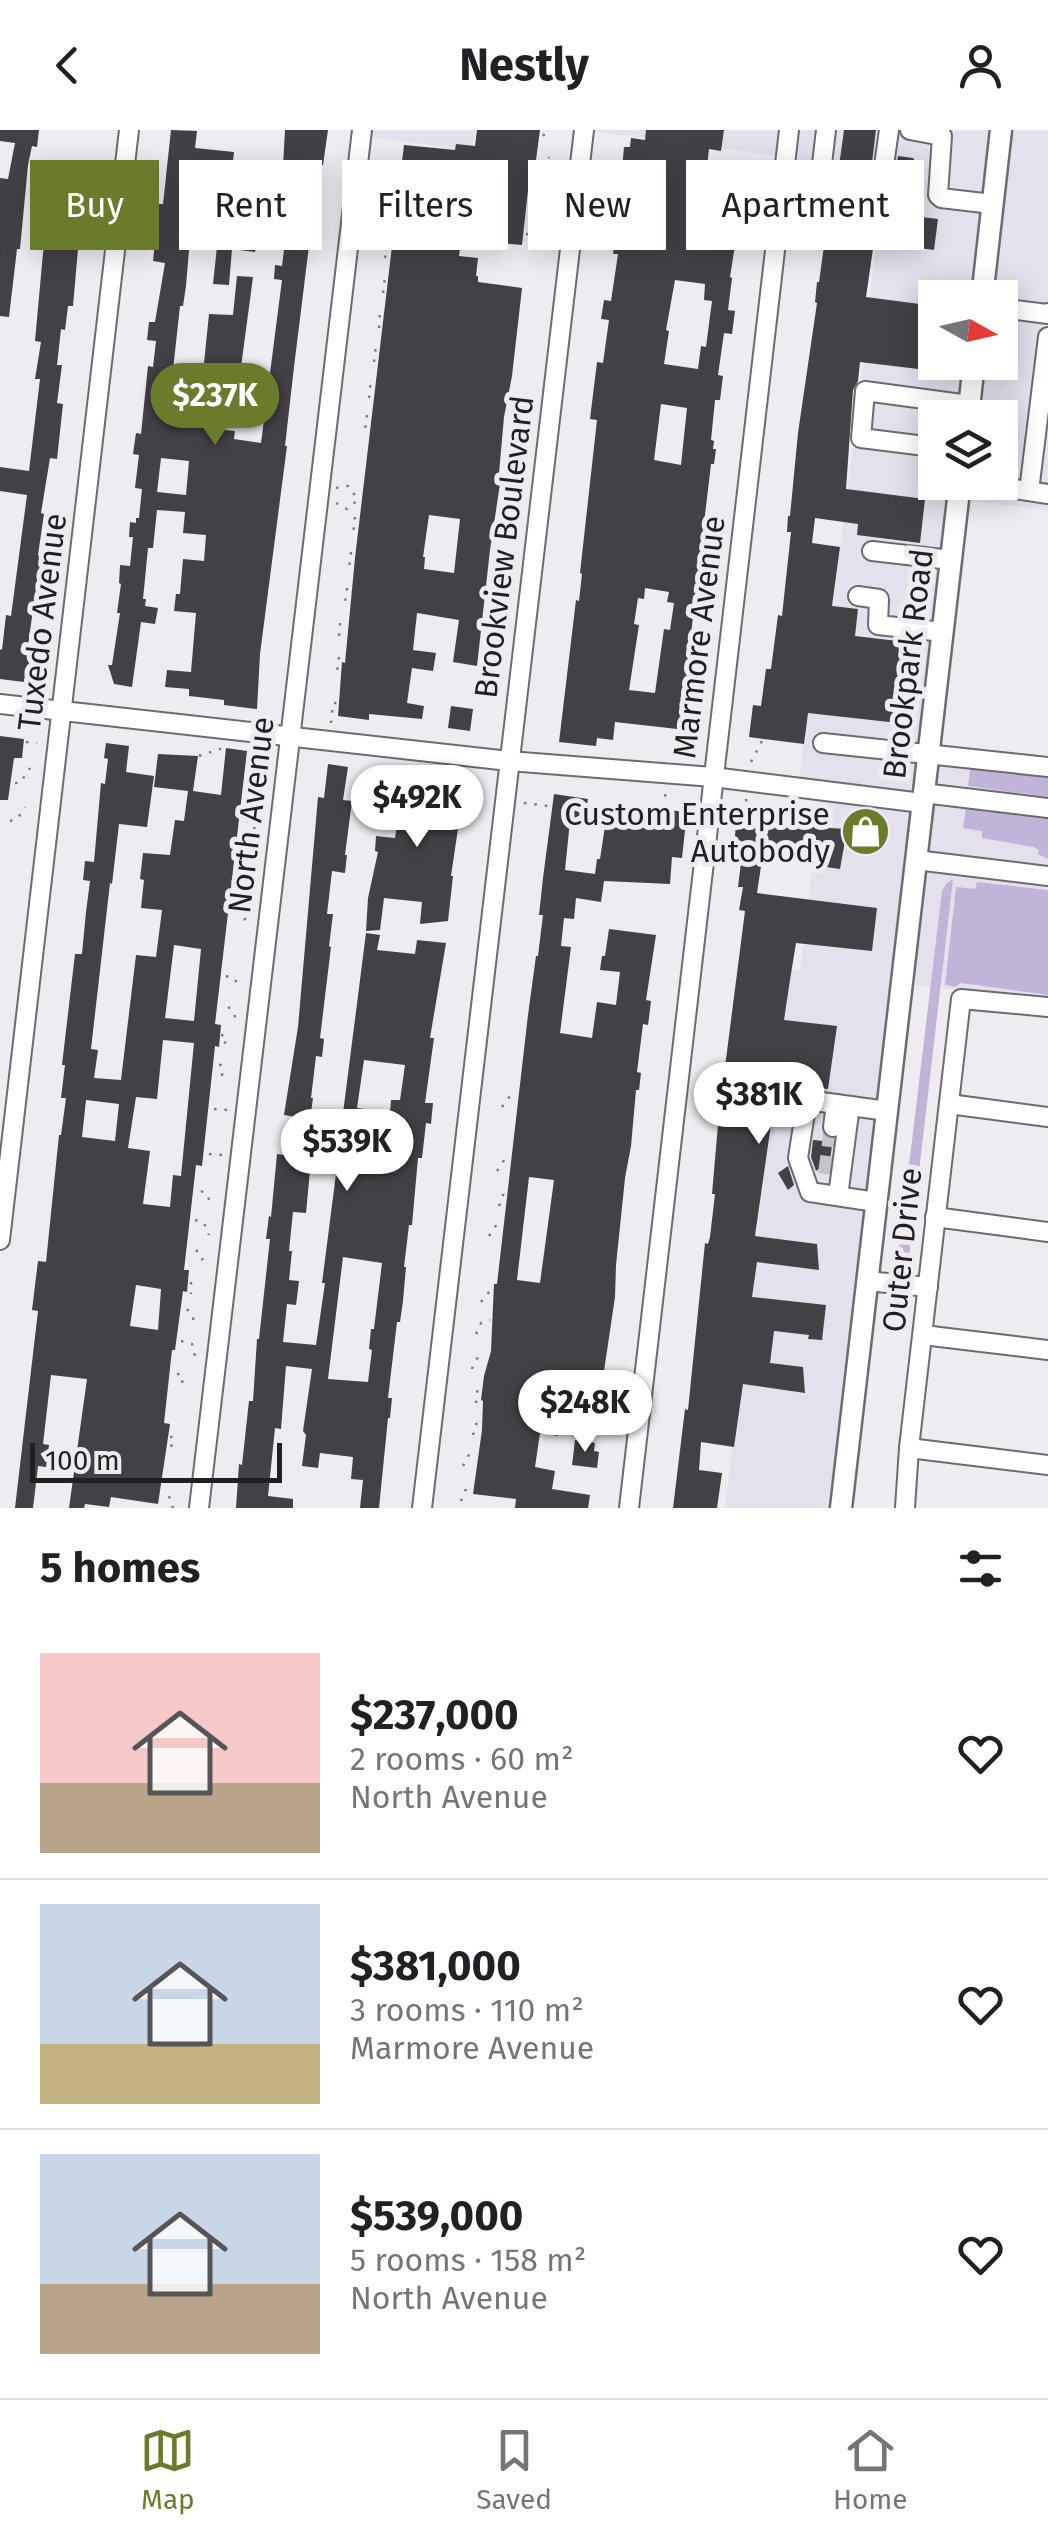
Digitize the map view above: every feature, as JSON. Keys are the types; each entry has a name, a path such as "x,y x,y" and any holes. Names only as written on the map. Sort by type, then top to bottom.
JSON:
{"main road":[{"path":"984,280 1001,130"},
{"name":"Brookpark Road","path":"840,1508 958,500"}],"street":[{"name":"Tuxedo Avenue","path":"0,1240 130,130"},
{"name":"North Avenue","path":"199,1508 362,130"},
{"name":"Brookview Boulevard","path":"422,1508 584,130"},
{"name":"Marmore Avenue","path":"786,160 790,130"},
{"path":"822,160 826,130"},
{"path":"885,160 890,130"},
{"path":"910,130 948,133 940,198 992,204"},
{"name":"Marmore Avenue","path":"628,1508 775,250"},
{"path":"1018,310 1048,314 1048,325"},
{"path":"1028,491 1048,337"},
{"path":"918,401 865,391 861,438 918,445"},
{"path":"1018,489 1048,494"},
{"path":"872,551 951,560"},
{"path":"858,596 879,600 878,625 943,632"},
{"path":"0,704 509,761 1048,808"},
{"path":"823,743 1048,767"},
{"path":"916,860 1048,876"},
{"name":"Outer Drive","path":"905,1508 961,999 1048,1007"},
{"path":"876,1202 810,1192 798,1158 807,1100 887,1111"},
{"path":"949,1104 1048,1117"},
{"path":"833,1128 843,1105"},
{"path":"831,1195 843,1105"},
{"path":"827,1174 831,1195"},
{"path":"935,1218 1048,1232"},
{"path":"867,1280 928,1287"},
{"path":"923,1334 1048,1350"},
{"path":"910,1448 1048,1465"}],"path":[{"path":"542,136 548,130"},
{"path":"547,160 549,156"},
{"path":"385,258 386,250"},
{"path":"383,292 385,278"},
{"path":"379,328 380,312"},
{"path":"374,362 376,345"},
{"path":"369,398 371,380"},
{"path":"516,399 530,401"},
{"path":"367,415 365,430 369,430"},
{"path":"510,428 520,417"},
{"path":"506,464 508,446"},
{"path":"504,498 506,481"},
{"path":"334,502 347,509 360,500 348,486 336,488"},
{"path":"496,522 505,522 507,512"},
{"path":"355,517 356,535"},
{"path":"351,552 352,568"},
{"path":"347,588 348,602"},
{"path":"484,626 491,626 500,611"},
{"path":"340,623 342,637"},
{"path":"339,657 339,672"},
{"path":"331,726 333,703 337,703"},
{"path":"752,762 762,741"},
{"path":"26,742 37,743"},
{"path":"199,756 228,746"},
{"path":"250,762 270,764"},
{"path":"15,783 23,780 30,768"},
{"path":"664,807 666,787"},
{"path":"746,795 752,816"},
{"path":"524,803 548,806"},
{"path":"810,821 822,803"},
{"path":"10,821 18,818 24,807"},
{"path":"778,821 797,818"},
{"path":"247,821 254,824 256,835"},
{"path":"243,850 252,855 252,867"},
{"path":"235,881 243,883 248,896"},
{"path":"236,913 244,916 246,928"},
{"path":"226,976 235,979 240,989"},
{"path":"228,1007 237,1022"},
{"path":"221,1035 226,1036 224,1049"},
{"path":"219,1065 223,1082"},
{"path":"502,1106 513,1092"},
{"path":"214,1108 229,1110"},
{"path":"209,1154 224,1156"},
{"path":"498,1171 509,1157"},
{"path":"498,1206 505,1190"},
{"path":"201,1191 207,1194 211,1205"},
{"path":"196,1220 204,1223 210,1235"},
{"path":"490,1236 499,1222"},
{"path":"196,1250 203,1265"},
{"path":"191,1282 191,1294"},
{"path":"480,1302 492,1287"},
{"path":"187,1309 194,1327"},
{"path":"476,1334 481,1323 490,1320"},
{"path":"181,1341 192,1344 195,1356"},
{"path":"472,1370 474,1362 484,1355"},
{"path":"177,1374 181,1374 183,1386"},
{"path":"476,1403 478,1384"},
{"path":"473,1436 476,1424 480,1424"},
{"path":"170,1437 171,1448"},
{"path":"463,1466 466,1456 475,1452"},
{"path":"462,1500 466,1488 469,1489"},
{"path":"169,1496 173,1508"}],"shaded area":[{"path":"362,130 475,130 472,150 361,136"},
{"path":"584,130 1048,130 1048,510 960,500 929,753 1048,767 1048,1002 902,983 840,1508 725,1508 788,970 800,971 821,791 798,788 813,671 825,672 875,250 924,250 924,160 786,160 786,157"},
{"path":"971,761 1048,770 1048,797 968,786"},
{"path":"966,808 1048,816 1048,859 1033,847 982,838 982,831 963,828"},
{"path":"953,879 909,1258 898,1257 942,891"},
{"path":"977,882 1048,890 1048,995 961,983 955,987 945,985 956,887 975,889"}],"building":[{"path":"0,130 39,130 37,147 32,146 28,165 9,317 0,316 0,178 8,179 15,143 0,141"},
{"path":"171,130 197,131 195,148 234,152 233,160 179,160 179,250 189,250 172,379 210,382 204,428 235,431 234,439 261,443 282,280 274,279 275,265 282,266 284,250 308,250 260,654 257,709 224,705 224,700 189,696 189,689 165,687 167,670 191,672 196,613 174,611 176,594 180,594 183,559 204,561 206,535 183,533 185,512 157,510 143,599 145,606 158,608 155,624 141,622 132,687 114,684 108,665 112,665 120,613 120,565 130,566 130,522 136,523 139,518 142,489 135,488 139,455 133,454 136,433 141,434 148,366 153,367 156,341 147,340 149,322 155,322 165,263 153,261 154,250 159,250 159,204 163,204","holes":["161,458 189,461 186,495 157,492"]},
{"path":"285,130 328,130 323,165 322,160 283,160"},
{"path":"477,130 540,130 536,160 528,160 522,245 508,244 508,160 402,160 404,145 455,150 456,144 475,146"},
{"path":"646,130 724,130 721,151 709,149 708,160 686,160 686,250 734,250 728,310 735,311 732,334 724,333 718,375 723,376 720,400 715,400 711,440 716,449 690,643 688,666 694,666 690,698 699,699 695,731 615,722 613,740 597,738 596,746 559,742 576,600 579,601 597,420 590,419 597,362 603,363 609,320 601,319 604,300 611,301 618,254 613,254 614,250 666,250 666,160 623,160 624,147 630,147 631,138 645,140","holes":["675,280 705,284 704,300 712,301 706,347 701,346 698,369 664,364","661,404 687,408 681,465 654,460","645,588 669,592 667,602 674,603 670,630 664,629 655,693 629,690 639,625 634,624 638,598 644,599"]},
{"path":"844,130 876,130 872,160 840,160"},
{"path":"924,217 938,219 934,250 924,249"},
{"path":"43,250 78,250 73,306 68,306 65,330 61,329 57,403 63,404 57,459 50,458 41,513 44,514 38,555 44,556 27,653 27,660 33,661 31,674 25,673 24,682 0,679 0,649 6,615 11,616 27,495 0,491 0,467 29,471 40,379 35,379 41,342 35,341"},
{"path":"217,250 232,250 229,285 213,284"},
{"path":"392,250 460,250 459,256 478,258 478,282 522,288 477,666 453,662 459,620 417,613 413,650 436,653 433,671 412,668 407,703 424,706 422,719 369,714 369,720 338,716","holes":["429,515 460,519 454,573 424,569"]},
{"path":"823,250 873,250 866,297 918,304 918,369 860,362 853,390 846,489 925,500 920,543 857,535 858,524 815,518 812,543 840,547 832,606 858,609 855,636 906,642 898,723 808,713 804,744 749,737 753,705 761,706 766,669 771,669 778,615 782,616 791,532 787,532 788,516"},
{"path":"237,276 253,277 241,367 204,363 209,314 233,315"},
{"path":"451,706 473,709 470,731 448,728"},
{"path":"0,736 24,739 22,758 14,758 8,800 0,800"},
{"path":"106,743 129,746 126,772 154,776 147,827 119,824 91,1049 98,1050 94,1078 121,1080 136,955 156,957 162,910 141,908 143,853 170,855 175,820 184,821 188,791 154,787 158,754 198,756 193,791 221,795 226,748 247,751 215,1024 221,1025 219,1047 215,1046 202,1166 196,1165 184,1270 189,1270 187,1292 183,1291 172,1350 164,1423 170,1424 158,1504 111,1497 109,1507 85,1504 84,1508 69,1508 87,1379 51,1375 43,1444 49,1445 46,1467 38,1466 33,1508 15,1508 38,1311 32,1310 38,1261 46,1262 66,1098 61,1098 62,1065 75,954 82,954 90,881 83,880 85,861 94,862 101,783 105,784 108,759 104,758","holes":["174,945 201,949 194,1021 165,1018","163,1040 194,1043 181,1176 173,1175 170,1207 143,1204 150,1151 128,1148 136,1097 157,1099","86,1100 119,1104 115,1141 82,1137","136,1285 161,1289 158,1330 130,1326"]},
{"path":"328,764 348,767 343,800 352,801 347,855 345,873 332,871 327,914 333,914 331,947 320,1038 324,1039 322,1057 316,1056 311,1098 309,1127 314,1128 306,1213 293,1212 289,1251 289,1280 299,1281 296,1305 287,1304 283,1342 316,1345 336,1174 355,1176 361,1132 341,1129 366,933 380,935 377,950 415,954 417,940 446,943 430,1038 434,1038 425,1103 433,1103 431,1124 426,1123 422,1158 418,1158 388,1398 392,1398 379,1508 360,1508 363,1480 351,1479 353,1457 320,1453 318,1468 302,1466 312,1369 286,1366 281,1429 275,1428 268,1496 293,1499 293,1508 236,1508 249,1401 253,1401 277,1154 291,1156 296,1117 284,1115 298,1027 318,797 324,798","holes":["364,1060 405,1065 400,1100 391,1100 390,1113 357,1108","343,1257 382,1263 371,1329 368,1382 328,1379"]},
{"path":"382,774 398,777 398,781 470,790 468,809 461,808 448,921 420,924 422,902 384,898 380,930 366,931 378,852 376,836 395,838 400,806 383,804 385,791 379,790"},
{"path":"554,794 588,799 587,804 687,812 682,858 672,857 670,884 604,881 601,902 576,898 574,919 564,918 561,946 571,947 560,1033 592,1038 597,1002 616,1005 620,972 600,970 609,929 656,935 646,1000 651,1001 648,1025 643,1024 637,1072 641,1073 625,1178 601,1418 561,1413 558,1436 540,1433 535,1467 555,1471 552,1489 590,1495 588,1508 515,1508 516,1499 473,1494 482,1430 484,1376 491,1351 494,1284 538,956 543,915 539,915","holes":["570,821 605,826 595,874 565,870","529,1177 554,1180 540,1283 517,1280"]},
{"name":"Custom Enterprise Autobody","path":"848,816 880,820 884,824 882,843 846,840"},
{"path":"737,817 847,829 840,869 826,867 827,857 763,853 757,893 877,908 872,951 796,943 784,1020 837,1026 828,1089 777,1082 755,1236 817,1244 819,1270 757,1262 752,1297 826,1305 822,1340 774,1331 770,1363 803,1367 805,1393 743,1384 734,1447 701,1442 699,1470 722,1473 717,1508 673,1508 685,1409 688,1410 705,1243 710,1237 723,1067 745,911 739,910 742,854 733,853"},
{"path":"825,1136 833,1139 828,1174 820,1168 816,1171 811,1157 813,1140 824,1141"},
{"path":"788,1166 794,1185 788,1190 778,1173"},
{"path":"575,1440 595,1443 594,1451 599,1452 597,1468 572,1465"}],"tunnel":[{"path":"827,1174 833,1127"}],"place":[{"name":"Custom Enterprise Autobody","path":"865,832"}]}
